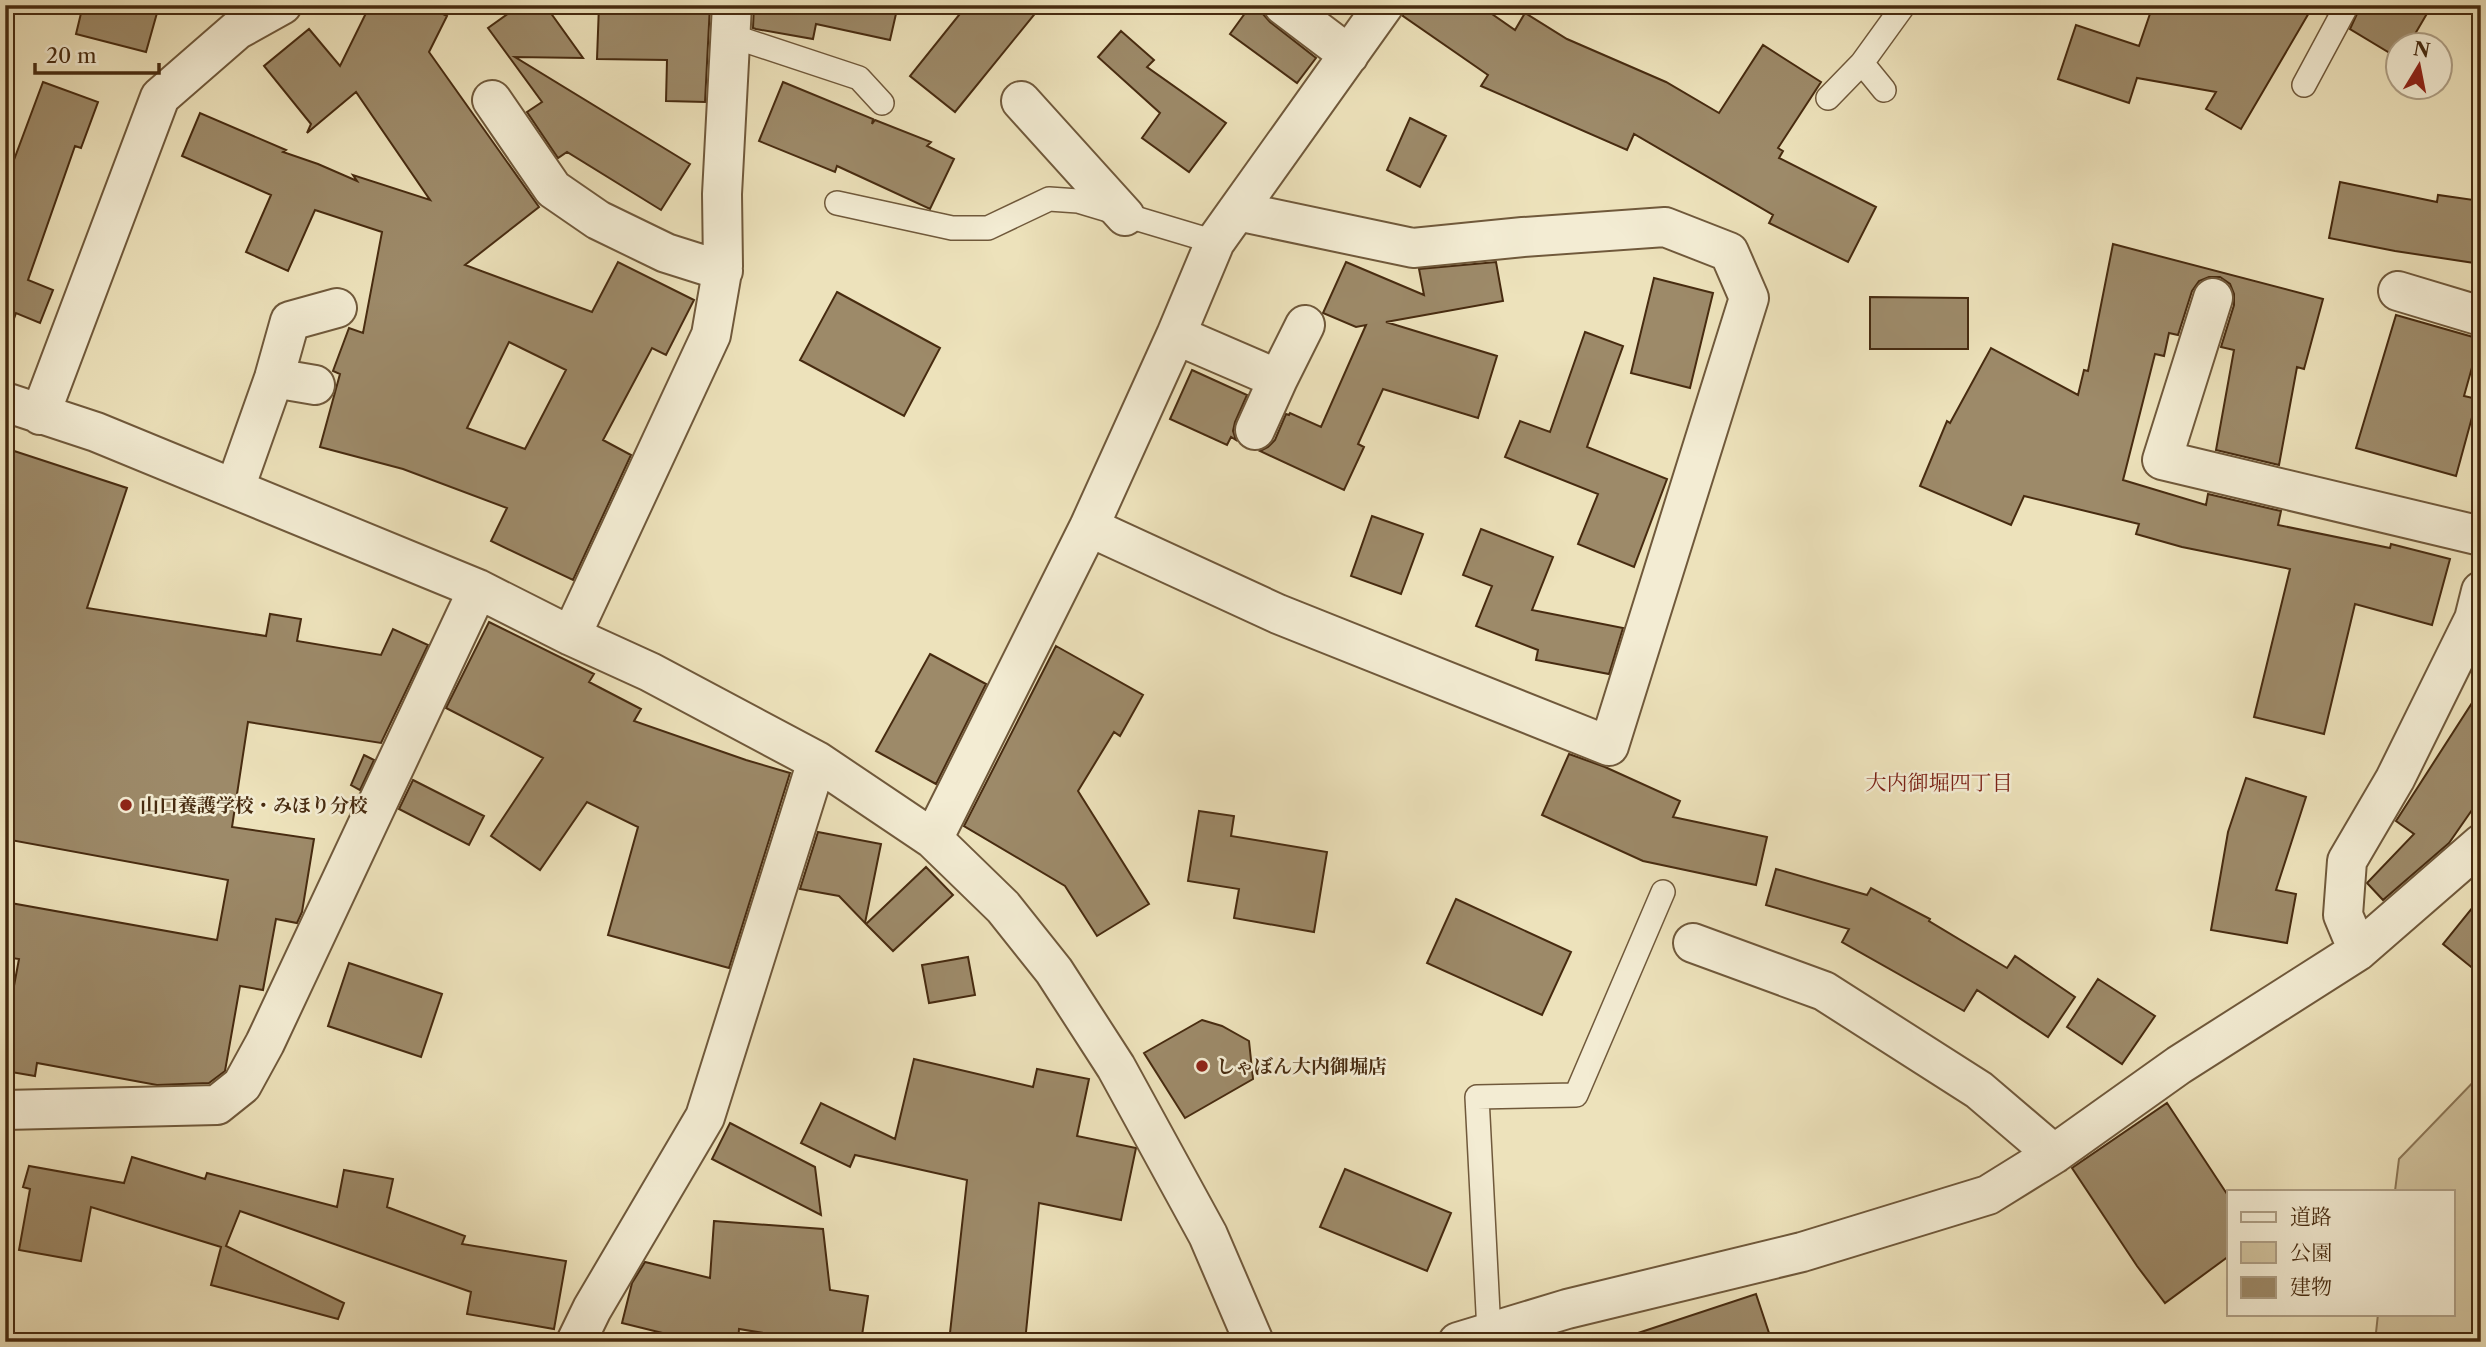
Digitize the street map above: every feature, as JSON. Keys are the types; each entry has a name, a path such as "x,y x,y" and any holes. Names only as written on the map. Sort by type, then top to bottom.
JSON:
{"street":[{"path":"40,415 160,97 237,30 282,5"},
{"path":"1283,5 1349,55"},
{"path":"933,839 1089,527 1216,242 1384,5"},
{"path":"571,636 711,335 723,271 722,194 732,21"},
{"path":"492,100 554,189 598,220 654,248 723,271"},
{"path":"1021,101 1125,216"},
{"path":"1089,527 1278,614 1609,746 1749,298 1729,252 1665,227 1413,248 1237,211"},
{"path":"2398,291 2481,316"},
{"path":"2213,298 2162,460 2481,536"},
{"path":"235,488 274,378 289,321 337,308"},
{"path":"1255,430 1305,325"},
{"path":"1176,335 1278,379"},
{"path":"274,378 315,385"},
{"path":"5,402 96,432 478,589 650,672 817,761 933,839 1003,907 1020,928 1054,971 1116,1067 1208,1235 1254,1342"},
{"path":"5,1110 217,1105 242,1085 265,1043 478,589"},
{"path":"2358,951 2343,915 2347,862 2395,779 2450,668 2474,619 2481,591"},
{"path":"576,1342 592,1308 705,1117 817,761"},
{"path":"1474,1337 1567,1309 1802,1252 1988,1195 2053,1154 2179,1065 2358,951 2481,844"},
{"path":"1693,943 1824,991 1979,1090 2053,1154"}],"lane":[{"path":"1828,98 1862,63 1904,5"},
{"path":"2304,85 2347,5"},
{"path":"732,21 859,78 882,103"},
{"path":"1862,63 1884,90"},
{"path":"837,203 952,228 988,228 1049,199 1078,201 1216,242"},
{"path":"1474,1337 1477,1097 1576,1095 1663,892"}],"green space":[{"path":"2481,1074 2481,1342 2375,1342 2378,1316 2454,1316 2454,1190 2395,1190 2399,1159"}],"building":[{"path":"83,5 125,5 157,13 146,52 76,34"},
{"path":"370,5 425,5 447,16 429,52 539,207 465,265 592,312 618,262 694,300 666,355 652,348 603,440 631,455 573,580 491,541 507,508 403,469 320,447 340,374 333,371 349,328 363,333 382,232 315,210 288,271 246,252 271,195 182,156 200,113 286,150 283,152 357,181 353,175 430,200 356,92 307,133 311,124 264,66 309,29 340,66","holes":["509,342 566,370 525,449 467,428"]},
{"path":"520,5 545,5 583,58 515,57 690,164 661,210 567,152 558,158 527,112 542,102 488,28"},
{"path":"599,5 710,5 705,102 666,101 667,60 597,59"},
{"path":"754,5 898,5 890,40 816,24 813,39 756,29 753,28"},
{"path":"967,5 1042,5 955,112 910,76"},
{"path":"1251,5 1262,5 1263,14 1270,22 1316,58 1297,83 1230,34"},
{"path":"1406,5 1479,5 1515,30 1525,13 1567,39 1666,82 1719,113 1763,45 1821,82 1778,148 1783,151 1779,158 1876,207 1848,262 1769,223 1773,215 1634,134 1627,150 1481,86 1488,75 1403,16"},
{"path":"2153,5 2331,5 2326,14 2313,6 2241,129 2206,109 2216,92 2137,78 2129,103 2058,79 2076,25 2139,46"},
{"path":"2361,5 2432,5 2416,32 2384,32 2384,50 2350,29"},
{"path":"1121,31 1154,60 1147,67 1226,123 1189,172 1142,138 1160,113 1098,57"},
{"path":"43,82 98,102 81,148 75,146 28,280 53,290 40,323 16,313 10,330 5,329 5,184"},
{"path":"783,82 873,119 872,124 875,120 931,142 927,146 954,159 930,209 837,166 835,172 759,141"},
{"path":"1410,118 1446,136 1420,187 1387,170"},
{"path":"2340,182 2437,202 2438,195 2481,201 2481,264 2329,238"},
{"path":"2113,244 2323,299 2304,369 2297,367 2279,465 2216,450 2234,350 2221,347 2234,305 2234,294 2230,284 2220,277 2199,281 2192,291 2178,335 2169,333 2164,356 2155,354 2123,480 2206,505 2208,494 2281,511 2278,525 2390,548 2391,544 2450,559 2432,625 2355,604 2324,734 2254,717 2290,569 2182,547 2136,534 2139,524 2024,496 2011,525 1920,486 1947,421 1950,423 1991,348 2078,395 2084,370 2088,371"},
{"path":"1346,262 1424,295 1419,269 1496,262 1503,301 1386,322 1497,356 1478,418 1383,389 1358,444 1364,447 1344,490 1260,451 1275,440 1286,414 1290,413 1321,427 1366,325 1356,327 1323,313"},
{"path":"1654,278 1713,293 1690,388 1631,373"},
{"path":"837,292 940,348 904,416 800,360"},
{"path":"1870,297 1968,298 1968,349 1870,349"},
{"path":"2396,315 2480,339 2464,396 2477,399 2456,476 2356,448"},
{"path":"1585,332 1623,346 1587,447 1667,479 1634,567 1578,544 1598,494 1505,457 1520,421 1550,432"},
{"path":"1192,370 1247,395 1235,422 1233,431 1236,440 1231,437 1227,445 1170,419"},
{"path":"5,448 127,488 87,608 266,636 270,614 301,619 297,641 381,655 393,629 428,645 381,743 248,722 232,827 314,839 302,912 297,923 276,919 263,990 240,986 225,1071 209,1083 157,1085 37,1063 35,1076 5,1071 5,1034 19,959 5,957 5,902 217,940 228,880 5,839"},
{"path":"1372,516 1423,534 1401,594 1351,576"},
{"path":"1481,529 1553,557 1532,610 1623,628 1609,674 1536,660 1538,650 1476,626 1492,586 1463,575"},
{"path":"489,622 594,674 589,682 641,709 634,721 790,773 729,968 608,935 638,827 587,802 540,870 491,836 543,758 446,708"},
{"path":"1056,646 1143,695 1120,736 1114,732 1078,791 1149,904 1097,936 1065,886 964,826"},
{"path":"930,654 986,684 936,784 876,751"},
{"path":"2481,689 2481,797 2449,843 2383,900 2367,883 2414,834 2396,821"},
{"path":"1569,754 1680,801 1673,817 1767,837 1756,885 1643,861 1542,815"},
{"path":"364,755 374,760 360,790 351,785"},
{"path":"2246,778 2306,797 2276,890 2296,894 2287,943 2211,930 2228,832"},
{"path":"413,780 484,816 469,845 399,809"},
{"path":"1199,811 1234,816 1231,836 1327,852 1314,932 1234,918 1239,889 1188,881"},
{"path":"818,832 881,844 865,923 839,896 800,889"},
{"path":"926,867 953,895 893,951 866,924"},
{"path":"1776,869 1867,895 1871,888 1930,919 1929,921 2007,968 2015,956 2075,997 2048,1037 1977,990 1964,1011 1842,942 1849,929 1766,905"},
{"path":"2481,897 2481,975 2443,944"},
{"path":"1456,899 1571,952 1542,1015 1427,963"},
{"path":"968,957 975,995 929,1003 922,965"},
{"path":"349,963 442,994 421,1057 328,1026"},
{"path":"2098,979 2155,1016 2122,1064 2067,1027"},
{"name":"しゃぼん大内御堀店","path":"1202,1020 1222,1026 1249,1041 1253,1079 1185,1118 1144,1053"},
{"path":"914,1059 1033,1087 1037,1069 1089,1079 1077,1136 1136,1148 1121,1220 1039,1203 1025,1342 949,1342 967,1180 855,1155 850,1167 801,1143 821,1103 895,1139"},
{"path":"2167,1103 2227,1194 2227,1257 2165,1303 2072,1168"},
{"path":"730,1123 815,1167 821,1215 712,1159"},
{"path":"132,1157 205,1179 207,1173 337,1207 344,1170 393,1179 387,1207 465,1236 462,1244 566,1261 554,1329 467,1314 471,1292 240,1211 226,1246 344,1303 338,1319 211,1285 221,1247 91,1207 81,1261 19,1250 30,1189 23,1187 29,1166 124,1183"},
{"path":"1345,1169 1451,1213 1427,1271 1320,1227"},
{"path":"714,1221 823,1229 830,1290 868,1296 861,1342 818,1342 739,1329 738,1342 699,1342 622,1323 632,1283 645,1262 710,1278"},
{"path":"1756,1294 1772,1342 1633,1342 1632,1335"}],"place":[{"name":"山口養護学校・みほり分校","path":"126,805"},
{"name":"しゃぼん大内御堀店","path":"1202,1066"}],"district":[{"name":"大内御堀四丁目","path":"1939,783"}]}
